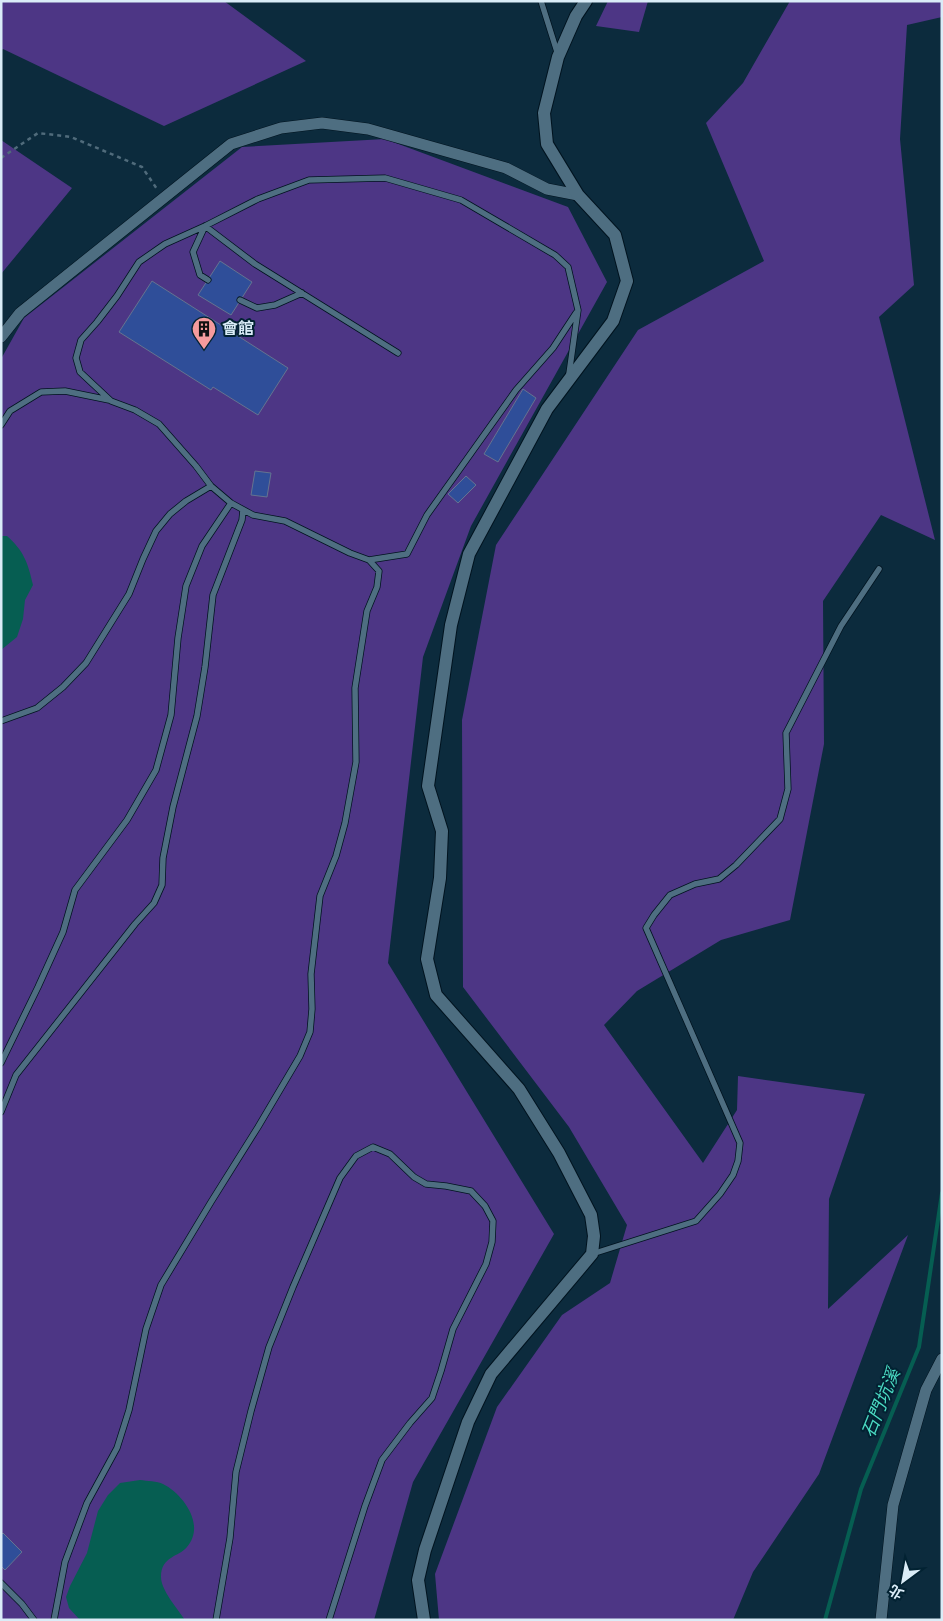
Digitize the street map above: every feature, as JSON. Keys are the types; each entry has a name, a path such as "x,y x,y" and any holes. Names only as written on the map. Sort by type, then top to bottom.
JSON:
{"street":[{"path":"424,1620 418,1580 425,1550 468,1422 491,1374 592,1254 594,1236 591,1215 559,1153 519,1089 436,995 427,958 440,878 442,831 428,786 451,625 469,554 547,409 613,322 627,281 615,235 578,195 547,144 544,113 558,57 576,16 586,1"},
{"path":"1,337 20,313 231,144 281,128 322,123 368,129 506,168 547,189 578,195"},
{"path":"881,1620 893,1505 926,1390 942,1359"}],"lane":[{"path":"541,1 558,57"},
{"path":"111,401 80,372 76,358 81,340 117,296 139,262 164,244 205,226 258,198 309,180 385,178 461,200 555,255 568,267 578,310 568,381"},
{"path":"205,226 193,252 200,274 208,280"},
{"path":"205,226 255,264 398,353"},
{"path":"240,300 257,308 275,305 302,293"},
{"path":"369,560 407,554 427,515 516,390 553,348 578,310"},
{"path":"1,425 10,411 41,392 65,391 111,401 135,410 159,424 211,486 231,503 253,515 285,521 350,553 369,560 379,571 376,587 367,611 355,688 356,762 345,822 336,856 320,896 312,974 310,1032 300,1056 161,1284 146,1329 129,1410 117,1448 87,1503 66,1562 54,1620"},
{"path":"1,721 38,708 63,687 86,663 129,594 156,531 170,514 186,501 211,486"},
{"path":"1,1063 63,932 75,890 127,820 156,770 171,715 178,638 186,586 202,546 231,503"},
{"path":"1,1112 16,1075 135,924 154,903 162,885 163,858 173,807 197,716 205,668 213,595 242,520 243,510"},
{"path":"592,1254 696,1221 734,1175 740,1143 646,928 670,895 695,884 719,879 736,865 780,819 788,788 786,733 841,626 879,569"},
{"path":"216,1620 230,1538 236,1472 250,1411 270,1347 293,1287 340,1178 356,1156 374,1147 390,1154 414,1177 426,1184 471,1191 485,1206 493,1221 492,1242 486,1264 452,1329 442,1371 432,1398 382,1460 365,1506 329,1620"},
{"path":"1,1584 6,1586 34,1620"}],"path":[{"path":"1,158 38,133 71,137 142,167 164,198"}],"shaded area":[{"path":"1,1 224,1 306,61 164,126 3,49 1,50"},
{"path":"608,1 648,1 639,32 596,26"},
{"path":"790,1 942,1 942,17 907,25 900,139 914,285 879,317 935,540 881,515 823,601 824,744 790,920 721,940 637,991 604,1025 703,1163 737,1110 738,1076 865,1094 829,1199 828,1309 908,1235 819,1474 753,1572 733,1620 439,1620 435,1574 497,1407 562,1315 610,1283 627,1225 569,1127 463,987 462,720 496,545 638,330 764,261 706,123 743,83"},
{"path":"385,139 568,207 607,282 471,526 423,657 388,963 554,1234 413,1482 374,1620 1,1620 1,359 24,318 242,147"},
{"path":"1,140 72,188 1,274"},
{"path":"1,536 7,536 21,552 27,564 33,585 25,600 23,619 17,637 1,650"},
{"path":"140,1480 161,1483 171,1489 190,1511 193,1520 192,1538 187,1547 167,1561 162,1570 161,1577 166,1593 185,1620 80,1620 69,1608 66,1597 87,1553 98,1511 108,1495 120,1483"}],"building":[{"path":"220,261 252,282 231,315 198,295"},
{"name":"會館","path":"152,281 288,368 258,415 213,387 211,390 119,332"},
{"path":"523,389 536,398 498,462 484,454"},
{"path":"255,471 271,473 267,497 251,495"},
{"path":"466,476 476,485 458,503 448,494"},
{"path":"3,1533 22,1552 5,1570 1,1566 1,1535"}],"waterway":[{"name":"石門坑溪","path":"825,1620 861,1489 919,1347 942,1193"}],"place":[{"name":"會館","path":"204,350"}]}
